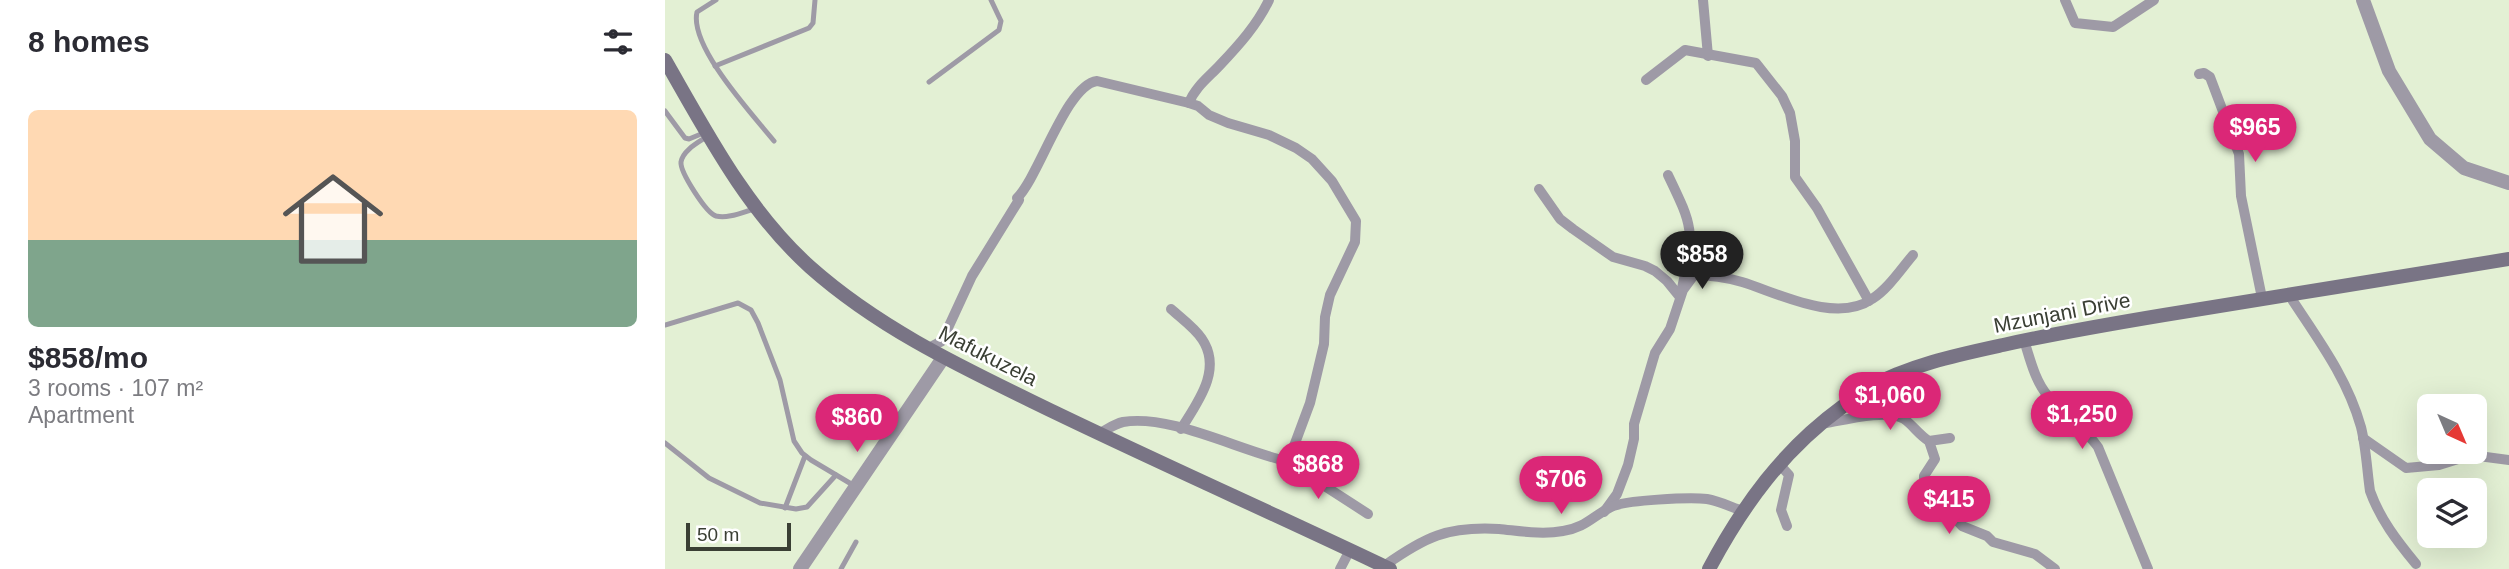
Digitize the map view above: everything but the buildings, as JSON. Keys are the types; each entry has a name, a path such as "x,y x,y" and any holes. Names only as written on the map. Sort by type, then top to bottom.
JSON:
{"main road":[{"name":"Mafukuzela","path":"665,60 736,181 757,208 809,265 871,315 943,358 1098,434 1387,568"},
{"name":"Mzunjani Drive","path":"1709,569 1743,511 1779,464 1818,424 1867,389 1907,371 1952,356 2024,340 2262,298 2509,259"}],"street":[{"path":"1189,103 1196,89 1253,27 1269,0"},
{"path":"1703,0 1708,56"},
{"path":"2065,0 2075,23 2113,27 2154,0"},
{"path":"2363,0 2389,71 2430,139 2464,168 2509,183"},
{"path":"1646,80 1685,50 1756,63 1782,96 1790,113 1795,141 1795,177 1817,208 1869,301"},
{"path":"2199,74 2204,73 2210,77 2239,154 2241,196 2262,298"},
{"path":"927,349 942,341 972,276 997,232 1017,206 1017,198 1029,182 1049,140 1085,86 1097,81 1189,103 1209,115 1269,135 1304,154 1332,181 1356,222 1355,242 1330,295 1325,317 1324,344 1310,403 1286,461"},
{"path":"1604,512 1617,494 1628,465 1634,424 1647,376 1655,353 1670,329 1691,248 1691,231 1686,213 1668,175"},
{"path":"1539,188 1560,219 1613,257 1655,271 1680,298"},
{"path":"1680,298 1694,275 1717,276 1801,303 1854,307 1869,301 1913,255"},
{"path":"2290,295 2338,370 2352,402 2363,438 2373,500 2393,535 2417,564"},
{"path":"1171,309 1201,338 1210,359 1210,372 1204,391 1181,429"},
{"path":"2024,340 2035,375 2047,396 2090,435 2098,447 2148,569"},
{"path":"800,569 943,358"},
{"path":"1818,424 1878,415 1902,418 1929,441 1935,459 1924,476 1924,483 1937,507 1952,515 1962,526 1987,536 1993,542 2035,554 2055,569"},
{"path":"1098,434 1119,423 1135,421 1149,421 1181,429 1286,461 1368,514"},
{"path":"1929,441 1950,438"},
{"path":"2363,438 2406,468 2439,465 2472,455 2509,460"},
{"path":"1779,464 1789,475 1781,510 1787,526"},
{"path":"1387,568 1414,545 1434,535 1459,530 1562,532 1583,526 1612,506 1695,498 1715,500 1743,511"},
{"path":"1340,569 1350,550"}],"lane":[{"path":"716,0 697,12 699,38 716,66 773,141"},
{"path":"716,66 809,28 813,23 815,0"},
{"path":"929,82 999,30 1001,21 991,0"},
{"path":"665,111 685,138 707,134"},
{"path":"707,134 687,150 681,160 682,170 707,210 716,216 723,216 757,208"},
{"path":"665,325 738,303 751,310 780,380 794,441 805,456 856,487"},
{"path":"665,443 709,478 760,503 785,508 807,507 836,475"},
{"path":"785,508 805,456"},
{"path":"841,569 856,542"}]}
